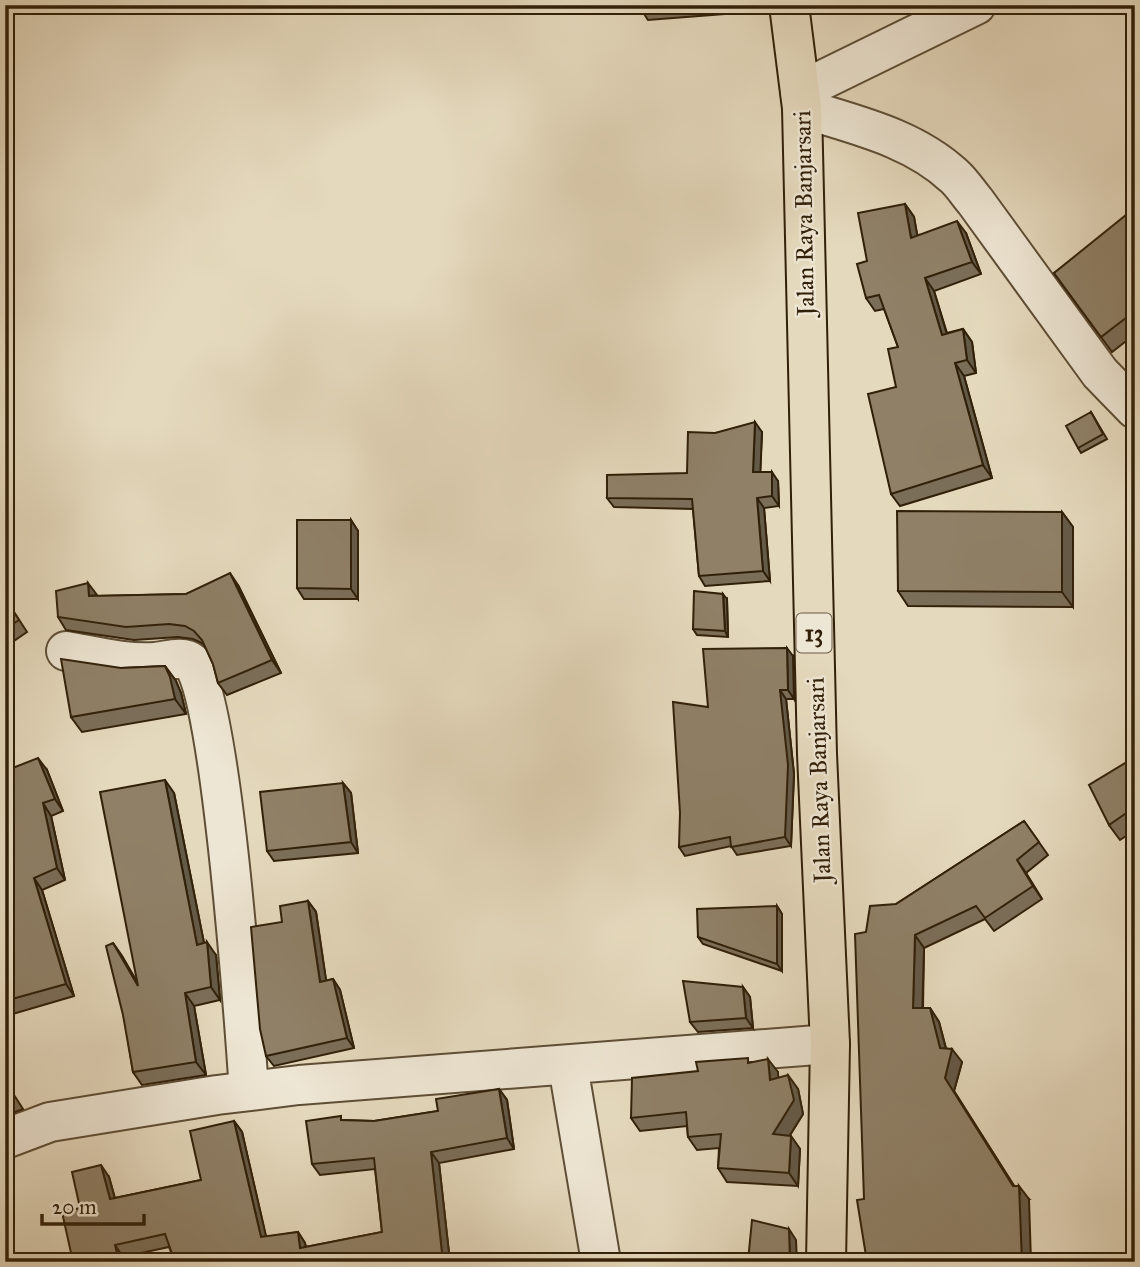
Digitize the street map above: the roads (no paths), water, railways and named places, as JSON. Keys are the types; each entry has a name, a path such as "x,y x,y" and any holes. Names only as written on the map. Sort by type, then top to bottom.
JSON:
{"highway":[{"name":"Jalan Raya Banjarsari","path":"789,5 801,99 817,754 830,1044 826,1262"}],"street":[{"path":"801,99 976,5"},
{"path":"801,99 900,139 955,176 1100,373 1135,409"},
{"path":"66,651 152,662 183,659 190,661 195,668 209,718 232,883 249,1091"},
{"path":"5,1139 50,1122 299,1085 830,1044"},
{"path":"568,1066 601,1262"}]}
